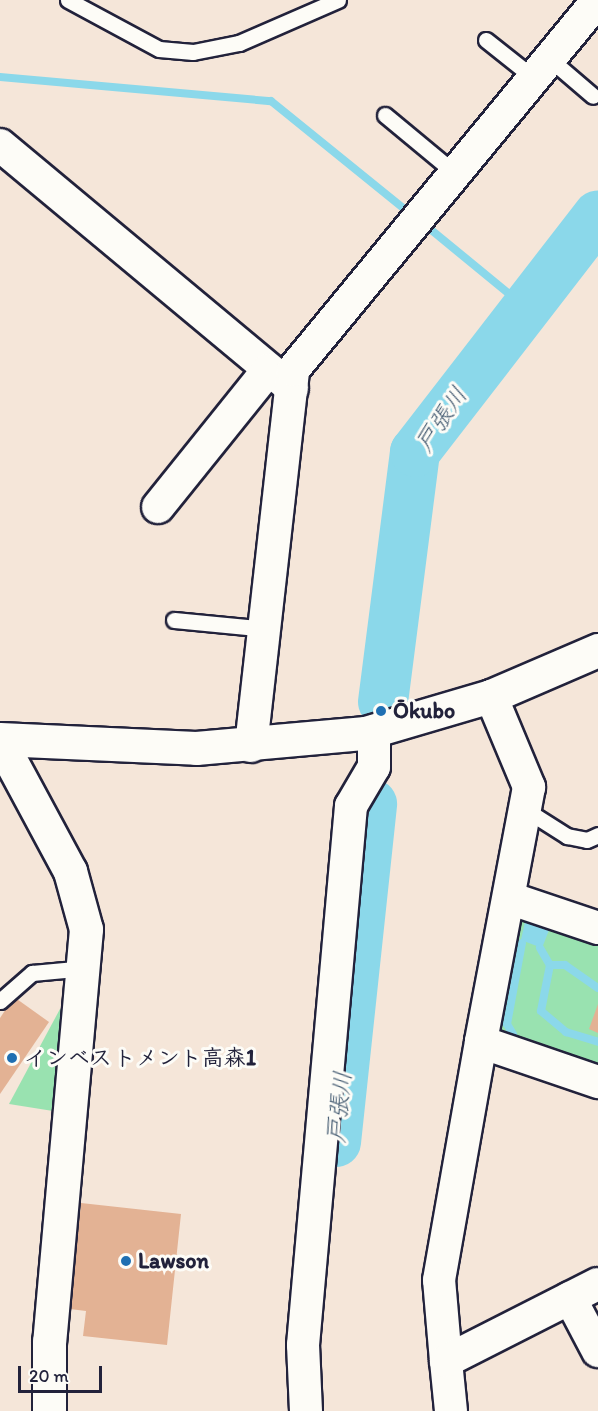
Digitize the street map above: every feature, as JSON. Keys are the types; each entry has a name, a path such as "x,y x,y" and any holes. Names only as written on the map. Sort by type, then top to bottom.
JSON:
{"street":[{"path":"158,507 280,379 293,370 543,70 598,0"},
{"path":"0,146 280,379"},
{"path":"251,746 268,629 280,379"},
{"path":"0,740 129,748 251,746 374,731 492,696 598,650"},
{"path":"451,1411 439,1280 526,810 528,787 492,696"},
{"path":"306,1411 303,1345 351,806 374,767 374,731"},
{"path":"0,740 70,871 86,929 86,968 49,1341 49,1411"},
{"path":"509,898 598,928"},
{"path":"482,1042 598,1082"},
{"path":"446,1361 598,1284"},
{"path":"570,1298 598,1351"}],"lane":[{"path":"68,0 159,49 193,52 239,43 338,0"},
{"path":"486,40 593,96"},
{"path":"385,115 456,174"},
{"path":"174,620 268,629"},
{"path":"526,810 567,836 588,840 598,835"},
{"path":"0,1000 32,973 86,968"}],"green space":[{"path":"532,916 598,938 598,1072 510,1041 499,1029 519,922"},
{"path":"60,1009 64,1011 53,1111 9,1104"}],"water":[{"path":"532,919 551,925 542,948 521,940 525,922"}],"building":[{"name":"インベストメント高森1","path":"14,997 49,1022 0,1094 0,1018"},
{"path":"598,1004 598,1033 589,1029"},
{"name":"Lawson","path":"81,1203 181,1214 167,1345 83,1336 86,1311 70,1309"}],"waterway":[{"path":"0,77 271,101 408,212"},
{"name":"戸張川","path":"383,702 415,452 598,215"},
{"path":"424,224 525,307"},
{"name":"戸張川","path":"336,1142 372,804"},
{"path":"513,1034 507,1024 522,943"},
{"path":"540,948 550,965 541,1011 566,1032 598,1042"},
{"path":"550,965 565,965 598,988"}],"place":[{"name":"Ōkubo","path":"381,711"},
{"name":"インベストメント高森1","path":"12,1058"},
{"name":"Lawson","path":"126,1261"}]}
